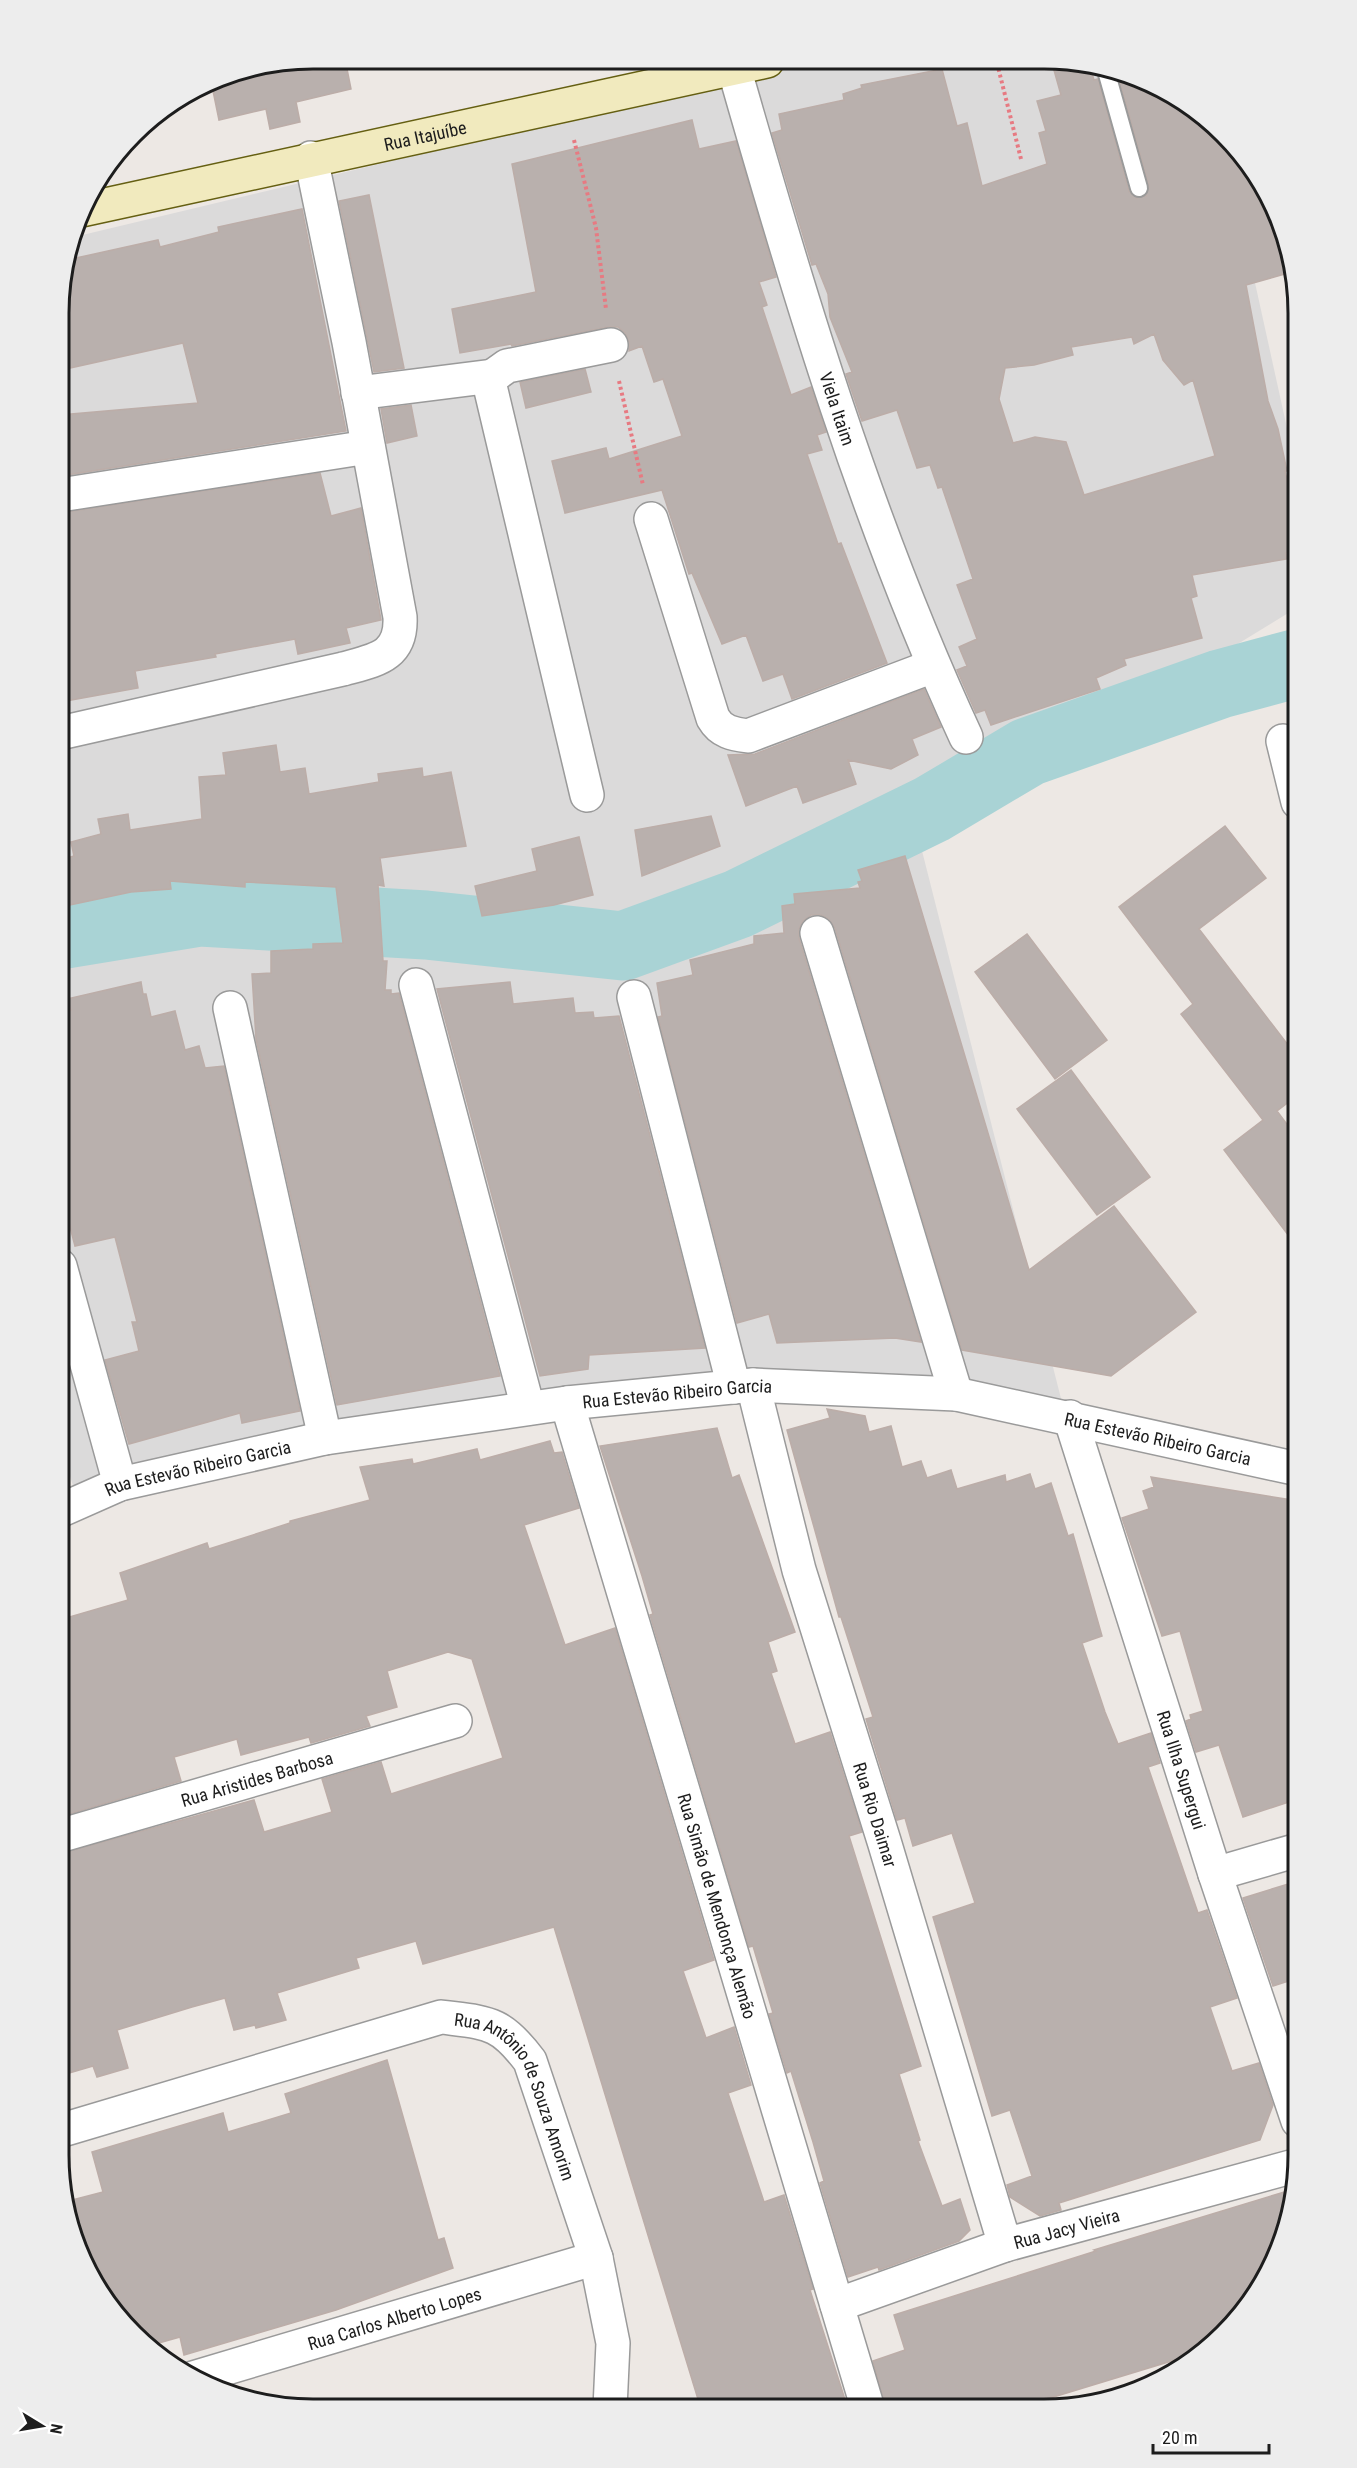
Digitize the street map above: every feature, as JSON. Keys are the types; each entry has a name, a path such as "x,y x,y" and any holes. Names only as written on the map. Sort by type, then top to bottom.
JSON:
{"street":[{"name":"Rua Itajuíbe","path":"93,208 311,158 729,69"},
{"name":"Viela Itaim","path":"734,69 798,292 866,491 933,666 966,738"},
{"path":"69,731 343,669 387,654 400,630 400,617 358,393 311,158"},
{"path":"358,393 493,375 507,366 611,345"},
{"path":"493,375 490,386 492,396 587,795"},
{"path":"69,494 368,447"},
{"path":"651,519 713,718 718,726 726,731 748,735 759,732 933,666"},
{"path":"1283,741 1288,761"},
{"path":"817,933 956,1394"},
{"path":"416,985 528,1408"},
{"name":"Rua Rio Daimar","path":"634,997 743,1386 1005,2245"},
{"path":"230,1008 325,1438"},
{"path":"69,1299 120,1484"},
{"name":"Rua Estevão Ribeiro Garcia","path":"69,1507 120,1484 325,1438 567,1403 743,1386 956,1394 1070,1417 1288,1467"},
{"name":"Rua Simão de Mendonça Alemão","path":"567,1403 865,2399"},
{"name":"Rua Ilha Supergui","path":"1070,1417 1215,1874 1288,2091"},
{"name":"Rua Aristides Barbosa","path":"69,1833 455,1721"},
{"path":"1215,1874 1288,1853"},
{"name":"Rua Antônio de Souza Amorim","path":"69,2128 441,2017 483,2022 511,2036 530,2061 596,2258 613,2343 610,2399"},
{"name":"Rua Jacy Vieira","path":"837,2305 1005,2245 1287,2169"},
{"name":"Rua Carlos Alberto Lopes","path":"206,2374 596,2258"}],"lane":[{"path":"1108,77 1139,188"}],"path":[{"path":"998,69 1021,159"},
{"path":"566,104 596,228 611,345 651,519"}],"shaded area":[{"path":"785,69 1076,71 1107,77 1152,94 1193,119 1226,151 1288,433 1288,613 919,839 1070,1434 906,1399 745,1396 545,1414 256,1464 82,1512 69,1474 69,313 71,281 82,235 718,83"}],"building":[{"path":"347,69 351,89 296,102 300,122 270,129 266,109 219,120 213,91 234,82 281,71"},
{"path":"942,69 957,126 967,123 982,186 1047,164 1039,133 1046,131 1037,101 1061,95 1054,70 1092,74 1094,80 1098,79 1129,191 1136,198 1146,196 1149,186 1120,81 1152,94 1193,119 1217,140 1238,164 1263,205 1275,234 1285,274 1246,285 1268,401 1278,429 1287,471 1285,471 1288,484 1288,553 1286,553 1287,559 1192,575 1197,596 1191,598 1202,638 1124,659 1126,665 1096,678 1100,689 991,725 985,710 976,713 957,670 967,666 959,647 977,639 957,585 973,579 942,487 938,488 930,465 917,468 897,410 862,421 846,374 852,372 830,317 828,294 816,264 812,265 772,133 782,130 779,114 844,100 843,94 862,88 861,85","holes":["1154,334 1163,360 1184,385 1193,380 1215,456 1084,495 1066,442 1035,437 1013,443 999,399 1005,368 1034,365 1073,355 1071,347 1132,337 1134,344"]},
{"path":"692,120 699,149 736,141 776,277 759,282 767,305 762,307 791,395 811,387 826,432 817,435 822,450 807,454 838,544 841,543 887,663 792,699 783,674 763,681 746,635 722,644 692,573 689,574 662,490 565,513 552,461 606,448 609,459 682,436 663,379 654,382 642,346 629,351 629,342 625,333 618,327 608,327 512,346 511,344 460,353 452,309 536,292 512,164"},
{"path":"369,195 404,368 374,372 339,201"},
{"path":"302,209 346,431 69,475 69,414 198,403 183,343 69,368 69,313 75,258 158,240 160,247 219,232 218,227"},
{"path":"585,369 591,392 526,408 520,382"},
{"path":"411,405 417,436 387,443 381,409"},
{"path":"320,473 331,516 361,508 381,620 346,628 350,643 298,654 295,639 215,654 216,657 135,671 138,688 69,700 69,512"},
{"path":"924,689 941,727 912,739 918,755 891,769 848,760 856,784 803,803 797,786 746,806 728,755 755,754"},
{"path":"276,745 280,772 305,768 309,794 379,782 378,774 422,768 423,777 451,772 466,846 380,858 384,886 378,885 383,961 387,961 385,990 391,990 391,994 399,993 500,1376 337,1405 256,1039 252,974 271,973 271,951 313,949 313,944 343,943 336,887 245,882 245,887 170,881 171,889 131,892 69,905 69,857 74,856 71,842 101,834 98,819 128,814 130,830 202,819 199,777 226,775 223,753"},
{"path":"711,816 720,846 642,876 635,830"},
{"path":"1225,826 1266,878 1199,929 1288,1045 1288,1103 1277,1111 1288,1126 1288,1235 1224,1150 1263,1120 1181,1014 1193,1004 1119,907"},
{"path":"579,837 593,895 554,905 482,916 475,886 537,871 532,849"},
{"path":"905,856 1029,1270 1114,1206 1196,1312 1111,1376 962,1350 835,928 829,919 821,915 811,915 803,921 799,929 799,938 921,1342 895,1338 777,1343 769,1314 737,1323 658,1017 662,1016 657,983 693,975 690,960 754,944 754,936 784,933 782,906 795,904 794,894 860,888 858,882 862,881 858,870"},
{"path":"1027,934 1107,1040 1055,1079 975,972"},
{"path":"141,982 151,1017 175,1011 185,1050 199,1046 205,1068 224,1066 300,1411 242,1423 240,1413 129,1444 105,1360 139,1351 132,1322 137,1322 115,1237 75,1246 69,1223 69,1011 71,1010 69,999"},
{"path":"510,982 513,1004 573,998 575,1013 593,1012 594,1018 619,1016 705,1348 589,1355 588,1369 540,1376 437,989"},
{"path":"1071,1070 1150,1177 1097,1215 1017,1109"},
{"path":"827,1409 865,1416 869,1432 891,1426 902,1467 921,1461 927,1478 951,1470 957,1489 1005,1475 1006,1482 1030,1474 1035,1489 1051,1483 1068,1536 1073,1534 1102,1636 1082,1643 1105,1712 1118,1744 1151,1733 1160,1763 1148,1767 1198,1913 1207,1910 1237,1998 1210,2007 1232,2071 1259,2063 1273,2105 1260,2140 1059,2203 1061,2210 1040,2216 1010,2197 1007,2185 1032,2176 1010,2110 992,2116 933,1917 975,1903 952,1833 913,1846 905,1818 897,1820 866,1719 873,1717 841,1617 839,1617 787,1430 830,1418"},
{"path":"717,1428 732,1478 739,1475 795,1632 768,1642 777,1671 771,1673 795,1744 830,1732 862,1832 849,1836 921,2066 899,2074 920,2140 918,2141 942,2206 960,2199 970,2230 959,2241 879,2270 878,2267 848,2277 820,2183 824,2181 813,2142 791,2071 787,2073 769,2014 773,2013 762,1976 753,1946 749,1947 650,1615 653,1614 642,1576 600,1446"},
{"path":"550,1441 554,1453 562,1452 579,1508 524,1525 565,1645 615,1628 714,1960 683,1971 706,2038 734,2027 751,2085 728,2093 764,2202 784,2195 813,2289 810,2290 845,2399 698,2399 554,1927 423,1964 416,1941 356,1958 359,1968 277,1993 286,2020 256,2028 255,2025 234,2030 225,1998 192,2007 117,2030 128,2068 97,2077 93,2066 69,2073 69,1851 254,1800 264,1832 332,1812 322,1779 381,1762 391,1794 503,1758 472,1659 448,1652 387,1671 397,1707 366,1716 370,1726 311,1743 309,1737 241,1755 237,1739 174,1757 181,1781 69,1814 69,1617 128,1600 120,1573 207,1543 209,1549 290,1523 290,1521 370,1500 360,1467 412,1459 413,1464 477,1449 480,1460"},
{"path":"1151,1477 1288,1499 1288,1802 1243,1817 1219,1745 1196,1752 1186,1721 1191,1719 1190,1715 1203,1711 1180,1631 1162,1636 1122,1518 1149,1509 1143,1491 1154,1487"},
{"path":"1288,1884 1288,1981 1273,1986 1243,1898"},
{"path":"387,2060 438,2240 444,2238 453,2268 336,2310 184,2355 180,2337 158,2343 140,2328 119,2304 94,2263 82,2235 73,2200 103,2192 92,2152 223,2113 228,2132 291,2113 285,2094"},
{"path":"1285,2192 1275,2234 1263,2263 1247,2291 1217,2328 1178,2359 1048,2399 883,2399 873,2361 905,2350 894,2315 1096,2251 1094,2250"}],"waterway":[{"path":"69,934 200,912 426,925 623,946 738,904 932,809 1028,752 1220,684 1288,666"}]}
